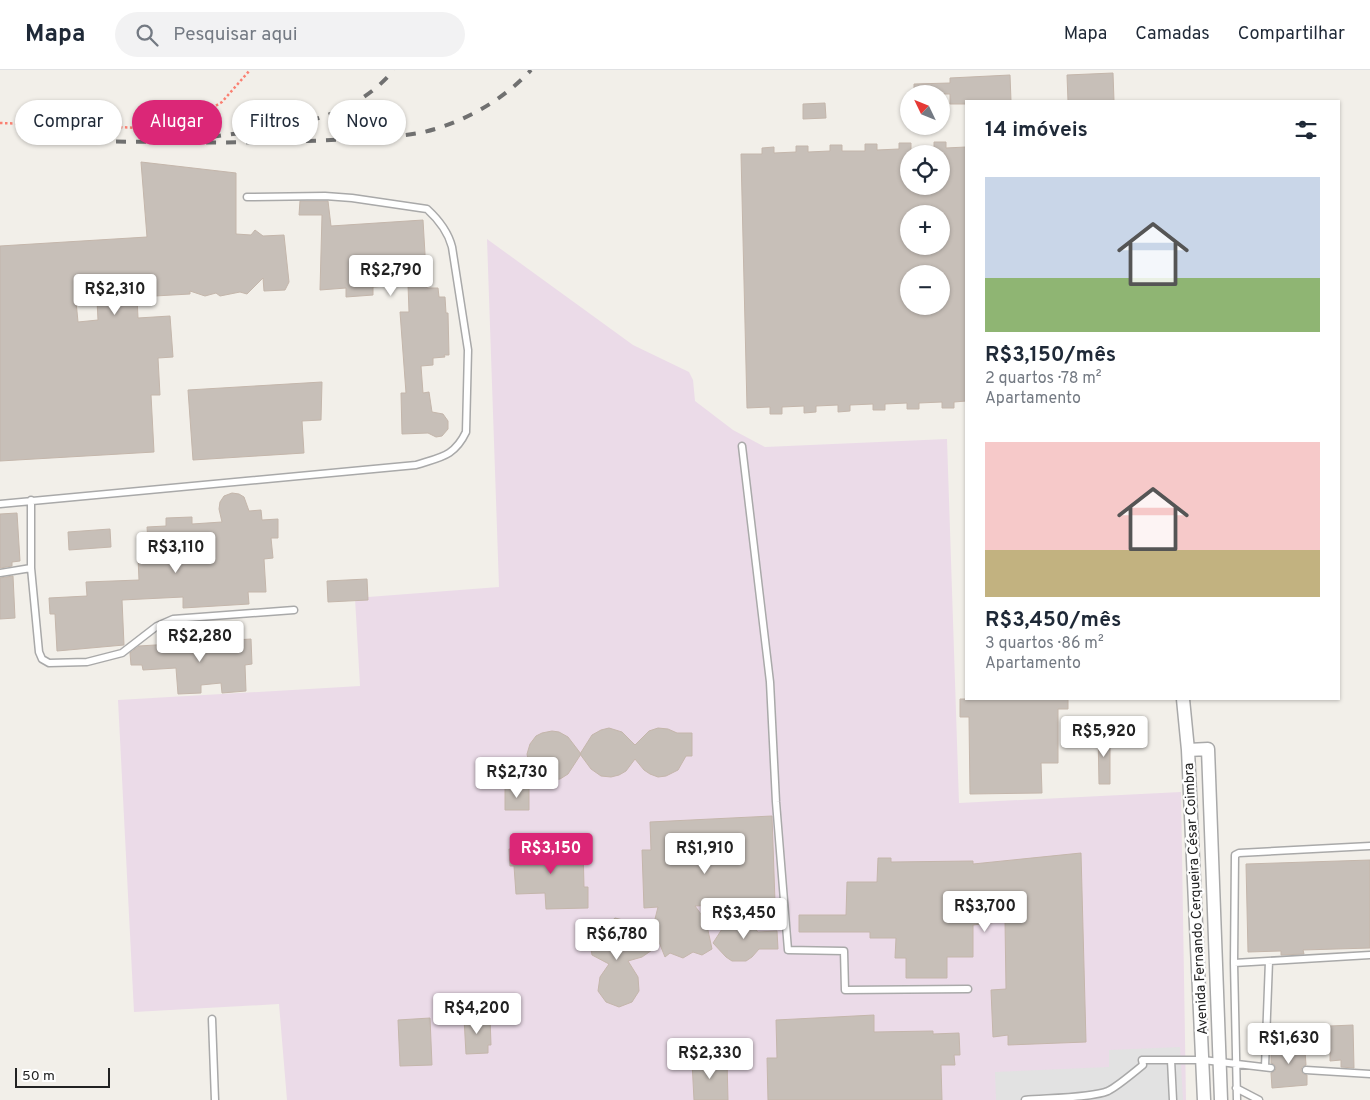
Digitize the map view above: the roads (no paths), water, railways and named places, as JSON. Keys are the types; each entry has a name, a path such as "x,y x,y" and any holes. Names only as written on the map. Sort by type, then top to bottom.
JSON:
{"street":[{"name":"Avenida Fernando Cerqueira César Coimbra","path":"1183,700 1188,750 1204,1100"},
{"path":"1188,750 1208,749 1221,1100"}],"lane":[{"path":"0,504 416,465 448,455 460,443 466,432 468,350 450,237 436,216 427,209 352,198 326,196 247,197"},
{"path":"742,446 770,682 776,802 788,950 844,951 845,990 968,989"},
{"path":"31,500 31,568 39,652 42,660 49,663 87,662 122,653 157,626 173,619 294,610"},
{"path":"0,573 31,568"},
{"path":"1237,1100 1233,859 1235,855 1239,853 1370,846"},
{"path":"1234,963 1370,956"},
{"path":"1025,1100 1094,1094 1108,1090 1143,1065 1142,1060 1203,1060 1268,1068 1269,961"},
{"path":"212,1019 215,1100"},
{"path":"1171,1060 1173,1100"},
{"path":"1306,1070 1370,1074"},
{"path":"1236,1088 1259,1100"}],"railway":[{"path":"222,135 286,126 310,121 333,113 355,103 375,89 394,70"},
{"path":"222,143 325,140 396,136 424,132 468,116 496,100 531,70"},
{"path":"122,142 132,142"}]}
